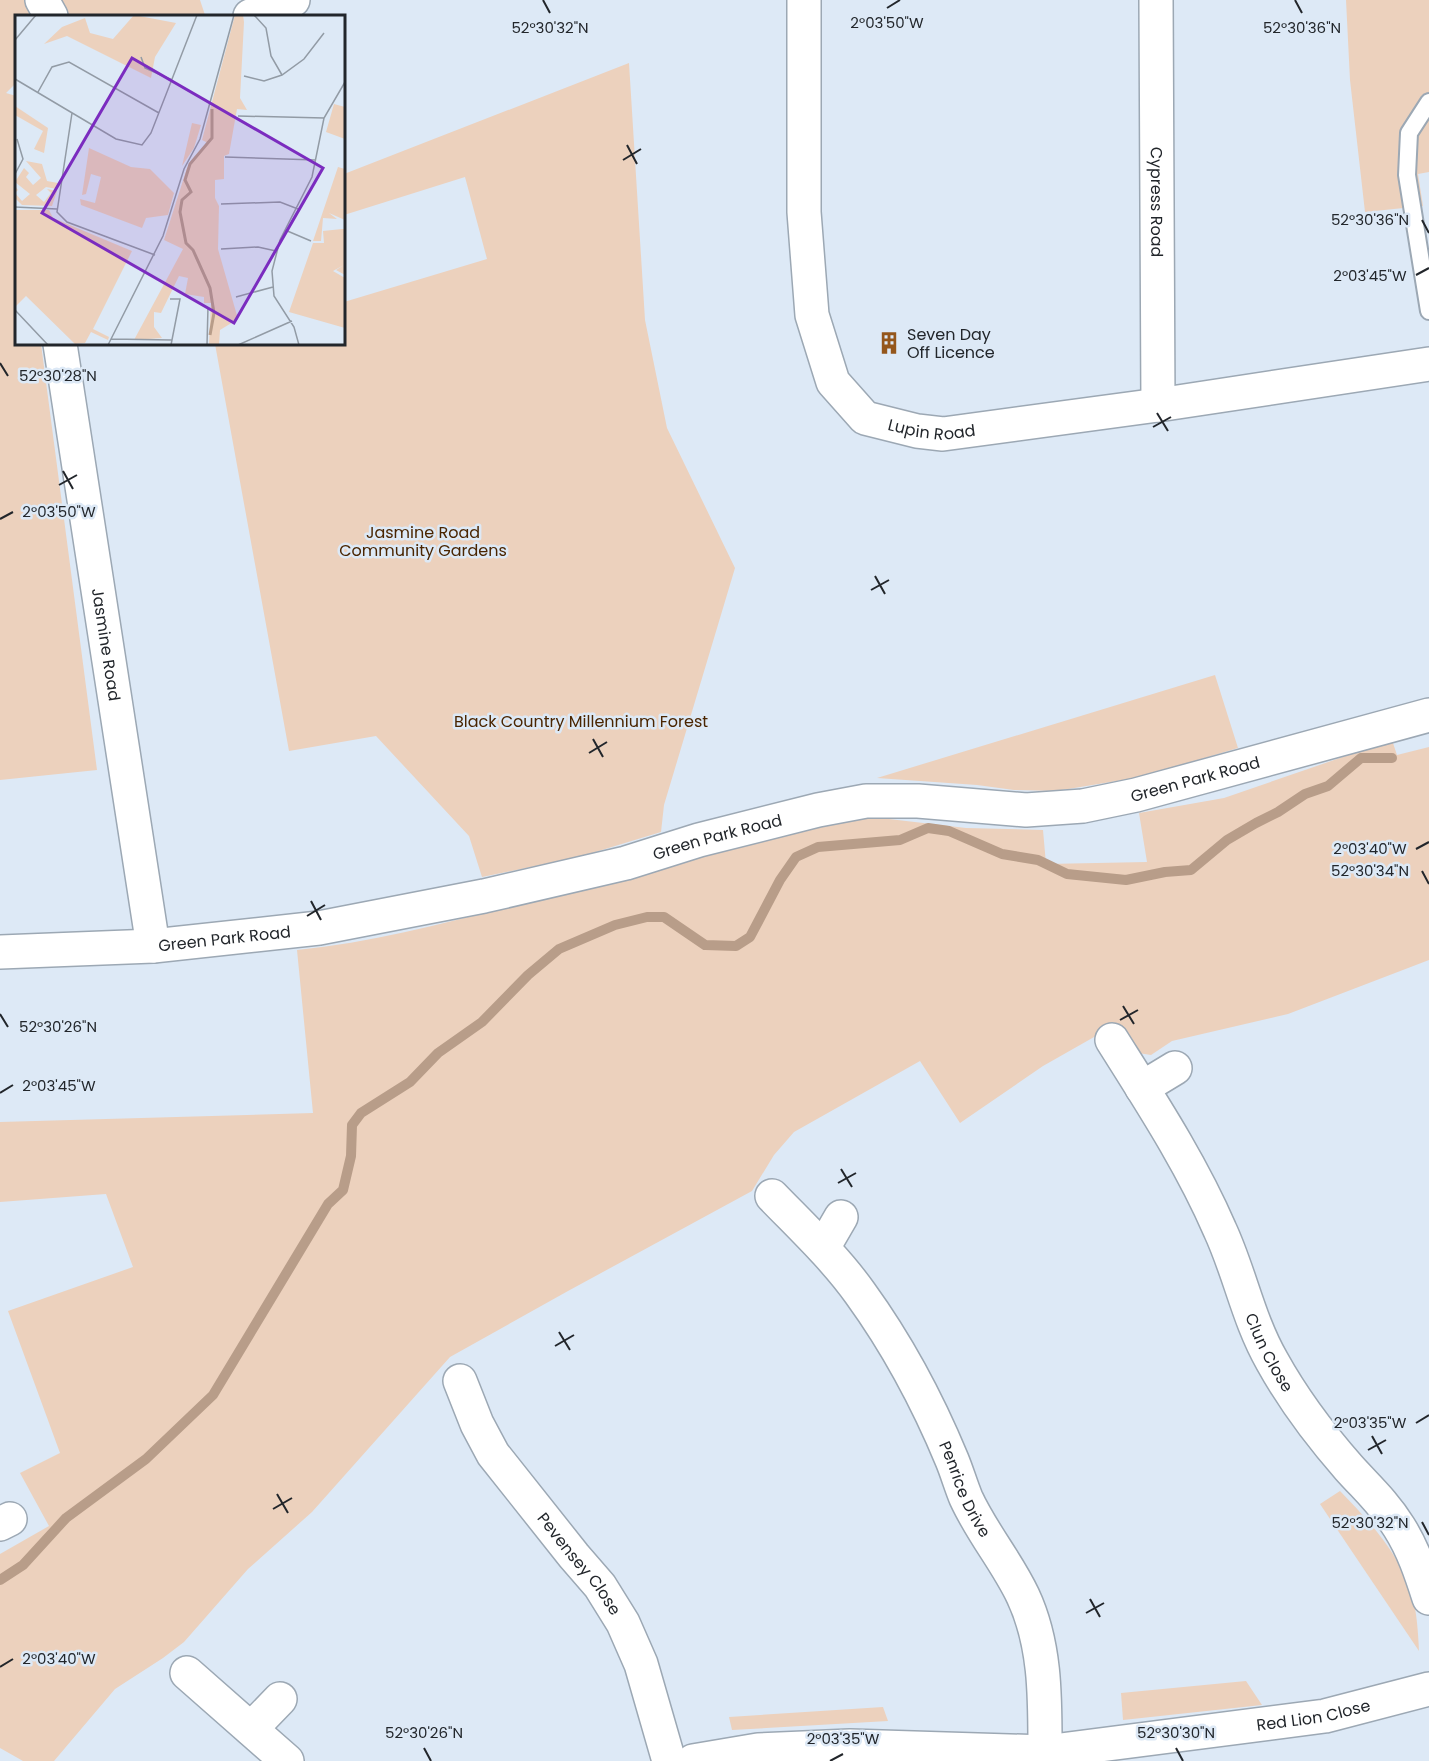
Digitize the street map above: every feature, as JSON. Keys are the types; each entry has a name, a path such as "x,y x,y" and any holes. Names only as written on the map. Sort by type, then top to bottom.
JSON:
{"street":[{"path":"42,0 50,15"},
{"path":"253,15 293,0"},
{"name":"Lupin Road","path":"804,0 804,212 812,315 833,382 865,418 917,431 944,434 1158,405 1429,364"},
{"name":"Cypress Road","path":"1156,0 1158,405"},
{"name":"Jasmine Road","path":"60,345 153,946"},
{"name":"Green Park Road","path":"0,952 153,946 319,928 484,896 626,863 710,837 818,810 866,801 918,801 1026,810 1083,806 1136,795 1429,715"},
{"name":"Clun Close","path":"1113,1040 1208,1201 1226,1242 1253,1322 1272,1361 1294,1396 1332,1447 1378,1497 1400,1528 1417,1561 1429,1598"},
{"path":"1142,1088 1175,1068"},
{"name":"Penrice Drive","path":"772,1196 823,1248 860,1293 895,1348 927,1405 966,1498 1023,1596 1036,1631 1045,1685 1045,1752"},
{"path":"823,1248 841,1217"},
{"name":"Pevensey Close","path":"460,1382 477,1424 494,1454 600,1586 623,1623 641,1664 669,1761"},
{"path":"187,1673 287,1761"},
{"name":"Red Lion Close","path":"693,1761 758,1750 851,1753 1045,1752 1325,1716 1429,1689"},
{"path":"251,1729 280,1699"}],"lane":[{"path":"1429,102 1409,133 1407,174 1429,311"}],"green space":[{"path":"0,0 25,0 33,15 15,15 15,84 6,93 15,96 15,345 41,345 97,770 0,780"},
{"path":"61,0 200,0 205,15 69,15"},
{"path":"1346,0 1429,0 1429,172 1418,174 1423,206 1365,212 1350,80"},
{"name":"Black Country Millennium Forest","path":"629,63 645,320 667,428 735,568 664,805 661,832 579,857 482,877 469,836 376,736 289,751 215,345 345,345 345,302 487,259 465,177 345,215 345,174"},
{"path":"1215,675 1238,748 1141,777 1056,791 1014,790 877,778"},
{"path":"1392,740 1397,755 1429,747 1429,960 1288,1014 1172,1041 1151,1055 1138,1053 1117,1024 1043,1066 960,1123 920,1061 794,1132 774,1155 752,1191 450,1357 312,1512 248,1569 184,1642 115,1689 54,1761 23,1761 0,1748 0,1554 49,1526 20,1473 60,1453 8,1311 133,1267 106,1194 0,1202 0,1122 313,1113 297,950 361,941 424,928 800,827 836,823 847,819 889,819 966,828 1043,830 1046,864 1147,862 1139,813 1224,798"},
{"path":"1340,1491 1392,1552 1407,1580 1414,1602 1419,1651 1320,1504"},
{"path":"1246,1681 1262,1705 1123,1720 1121,1693"},
{"path":"883,1707 888,1721 732,1730 729,1717"}],"waterway":[{"path":"0,1580 23,1565 66,1518 146,1459 213,1395 328,1204 343,1190 351,1156 352,1125 361,1113 410,1082 438,1053 482,1022 528,975 559,949 615,925 647,917 664,917 705,945 736,946 750,937 780,880 796,857 818,847 900,840 928,828 949,831 1002,854 1038,860 1067,874 1126,880 1165,872 1191,870 1227,840 1305,794 1328,786 1361,758 1392,758"}],"place":[{"name":"Seven Day Off Licence","path":"889,343"}],"park label":[{"name":"Jasmine Road Community Gardens","path":"423,541"}]}
